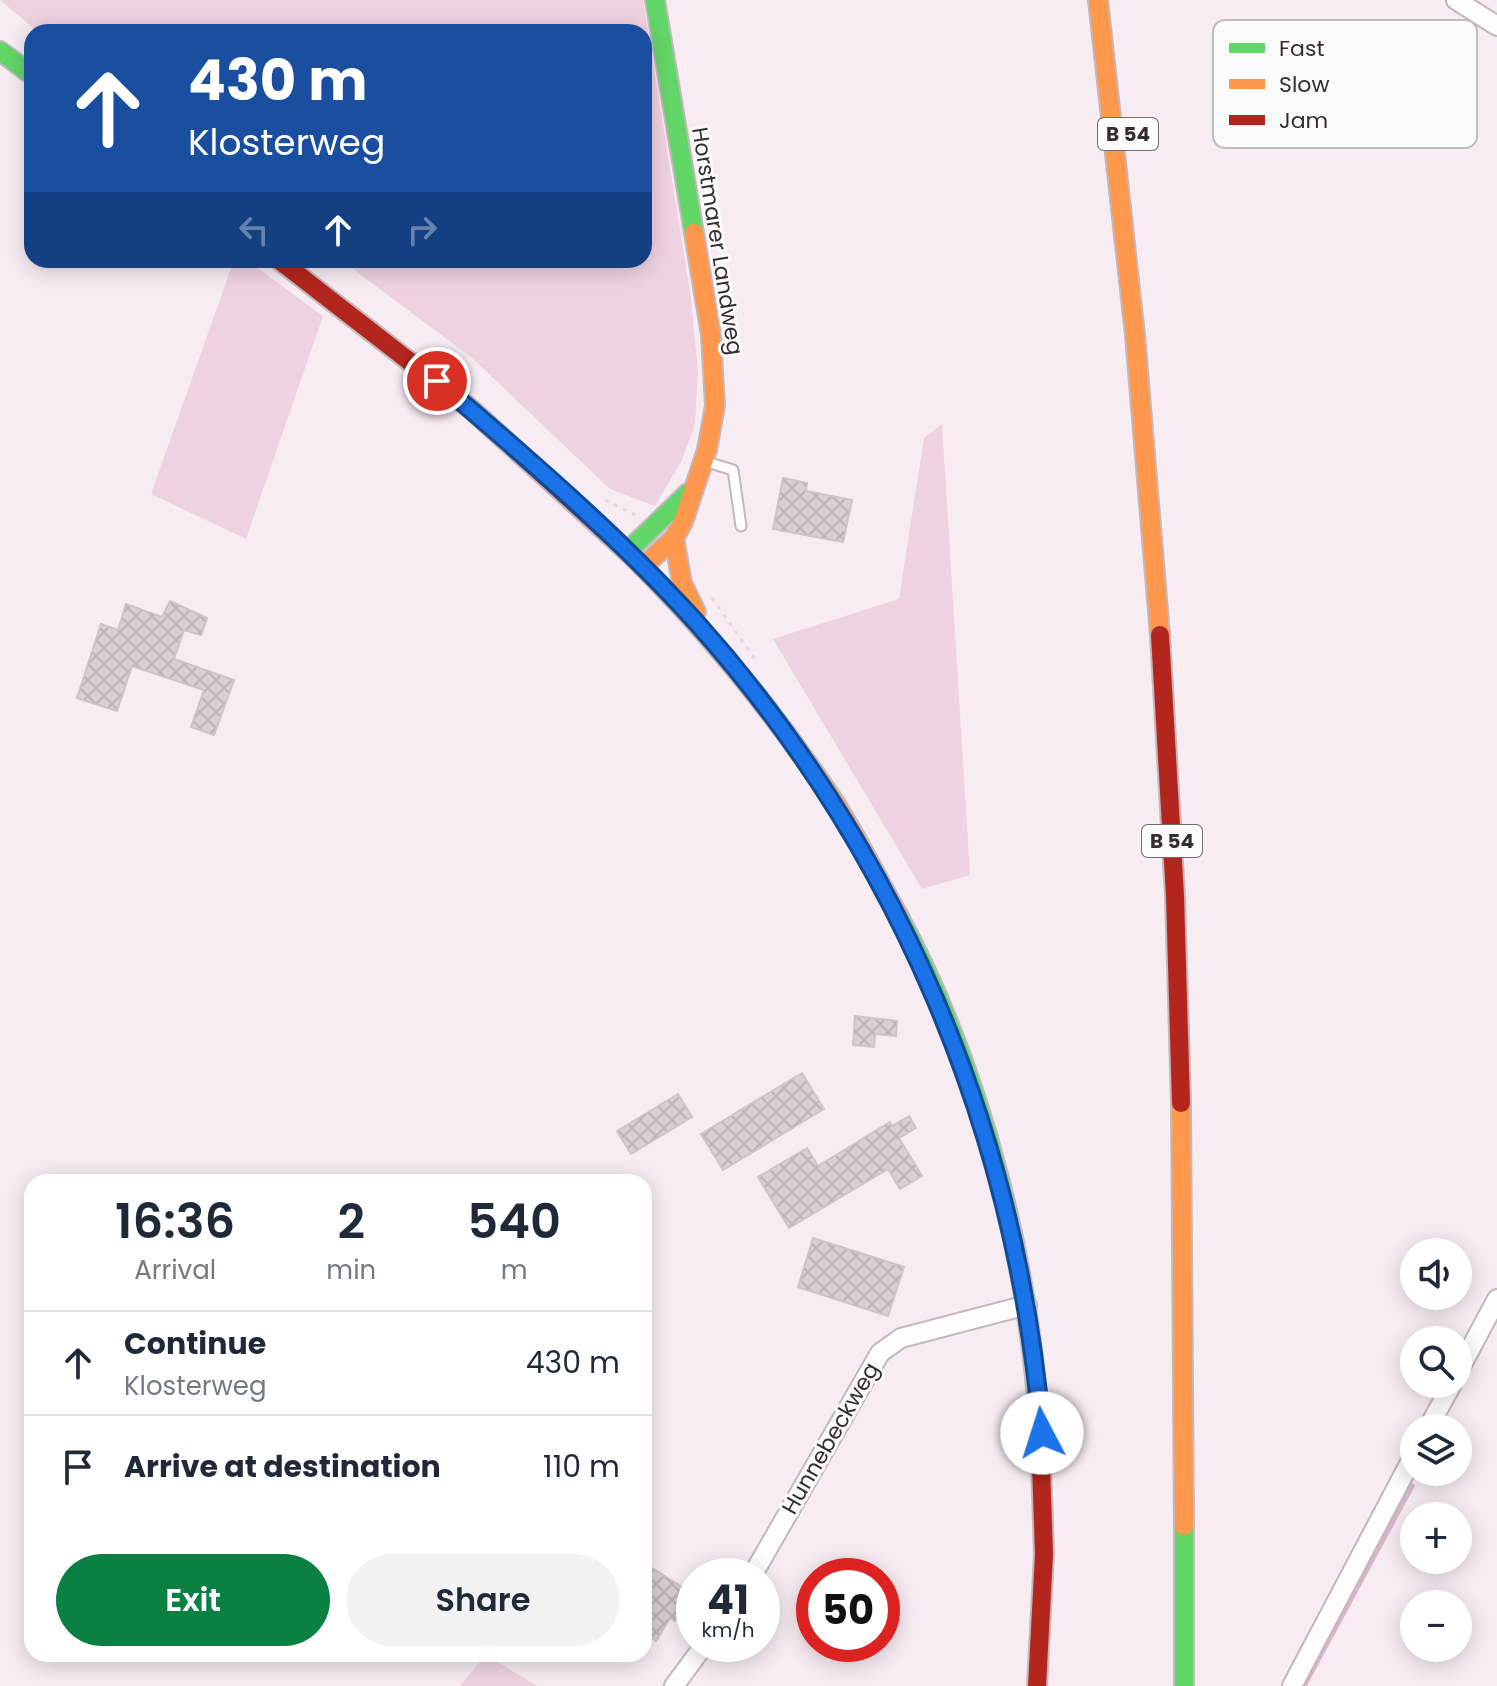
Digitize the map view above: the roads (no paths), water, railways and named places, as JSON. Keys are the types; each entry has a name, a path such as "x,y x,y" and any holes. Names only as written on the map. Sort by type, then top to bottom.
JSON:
{"main road":[{"name":"Horstmarer Landweg","path":"643,567 674,538 704,461 715,406 711,335 655,0"},
{"name":"B 54","path":"1098,0 1142,398 1168,756 1180,1088 1184,1686"},
{"name":"B 54","path":"1112,0 1152,349 1182,761 1193,1104 1197,1686"},
{"path":"0,51 24,69"},
{"path":"289,268 437,381 521,452 628,551 714,643 790,739 842,816 903,925 954,1040 982,1122 1027,1305 1037,1376 1044,1491 1043,1602 1037,1686"},
{"name":"Horstmarer Landweg","path":"628,551 693,488"},
{"path":"674,538 682,583 714,643"}],"street":[{"path":"1458,0 1497,26"},
{"path":"1472,1346 1497,1299"},
{"name":"Hunnebeckweg","path":"762,1558 880,1353 901,1338 1027,1305"},
{"path":"1292,1686 1400,1482"},
{"path":"674,1686 692,1662"}],"lane":[{"path":"704,461 733,470 741,526"}],"waterway":[{"path":"1304,1686 1412,1486"}]}
